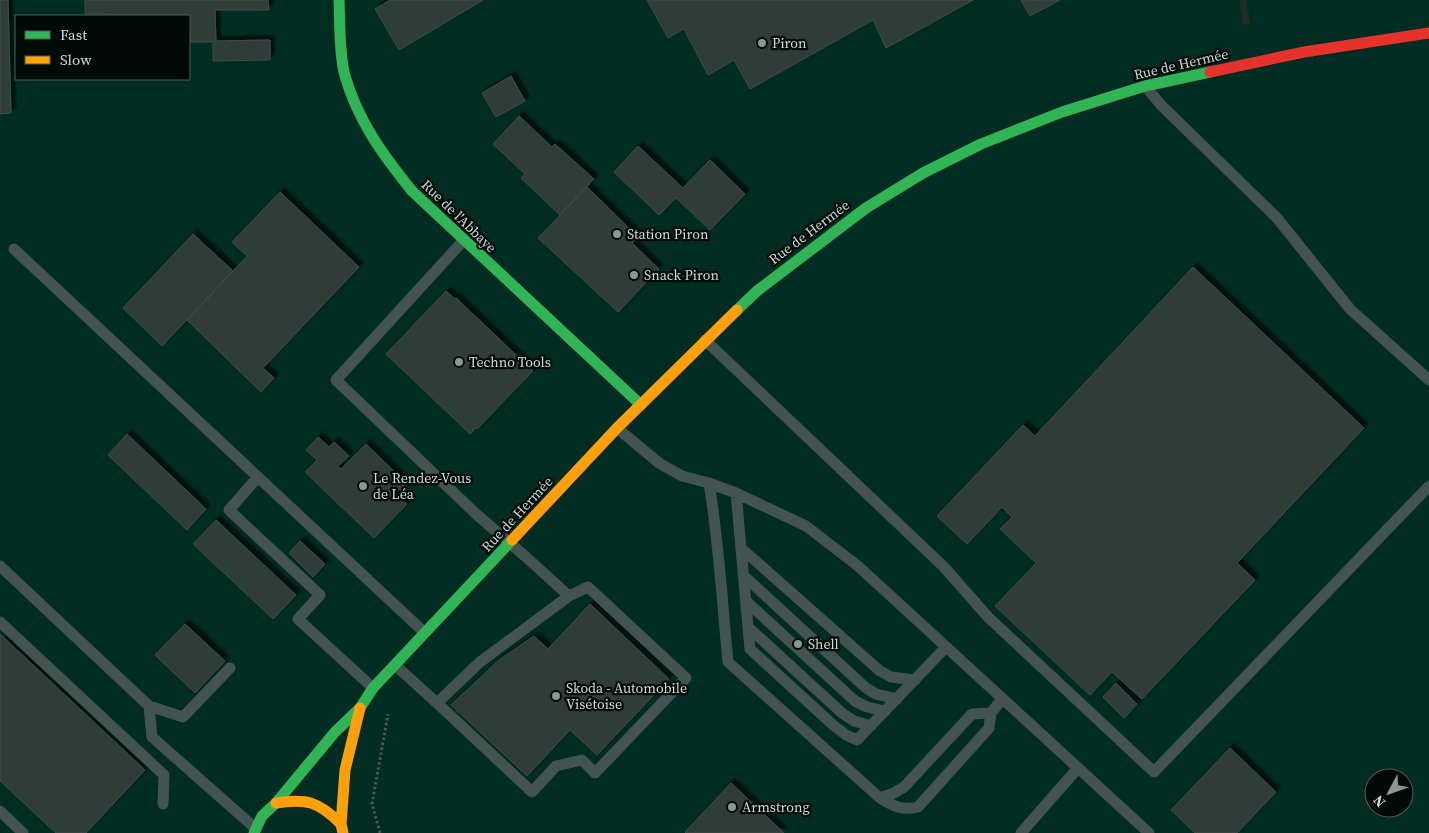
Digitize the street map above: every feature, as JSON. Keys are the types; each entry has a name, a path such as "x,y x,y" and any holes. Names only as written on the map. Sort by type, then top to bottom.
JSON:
{"street":[{"name":"Rue de l'Abbaye","path":"339,0 340,40 345,75 360,116 385,158 412,191 463,241 640,405"},
{"name":"Rue de Hermée","path":"252,831 258,819 276,803 334,732 360,708 373,688 640,405 757,291 866,208 923,174 990,140 1062,112 1145,86 1304,52 1429,33"},
{"name":"Rue de Hermée","path":"342,829 345,770 360,708"},
{"name":"Rue de Hermée","path":"276,803 292,800 310,801 326,809 342,829"}],"lane":[{"path":"1145,86 1161,105 1277,218 1350,310 1429,380"},
{"path":"463,241 336,380 475,513 569,596"},
{"path":"14,249 426,633"},
{"path":"705,340 944,567 988,616 1154,772 1429,486"},
{"path":"618,428 659,463 682,476 709,483 806,526 858,566 1149,833"},
{"path":"258,477 229,510 320,595 298,619 373,688"},
{"path":"709,483 716,528 728,662 880,798 896,808 907,810 918,807 989,728 990,713 1002,699"},
{"path":"736,494 750,649 846,735 858,740 946,646"},
{"path":"741,548 880,671 891,677 915,680"},
{"path":"0,566 149,706 183,716 230,668"},
{"path":"743,575 866,688 876,694 897,699"},
{"path":"395,665 532,792 556,766 582,760 595,773 686,678 588,587 569,596 480,662 437,703"},
{"path":"746,601 855,701 867,707 885,711"},
{"path":"0,622 164,775 163,804"},
{"path":"748,627 842,712 854,721 871,726"},
{"path":"149,706 152,737 252,831"},
{"path":"880,798 904,787 972,714 990,713"},
{"path":"1021,833 1078,768"},
{"path":"0,811 23,833"}],"path":[{"path":"380,833 372,804 389,706"}],"shaded area":[{"path":"0,0 1429,0 1429,833 0,833"},
{"path":"1239,0 1246,0 1250,24 1243,25"}],"building":[{"path":"0,0 8,0 11,113 0,114"},
{"path":"85,0 268,0 269,10 215,10 216,41 270,40 270,60 213,61 213,42 190,42 190,15 85,14"},
{"path":"390,0 483,0 399,50 375,9"},
{"name":"Piron","path":"647,0 973,0 886,48 873,20 750,89 734,60 708,75 684,29 668,38"},
{"path":"1021,0 1060,0 1030,16"},
{"path":"511,76 525,101 496,117 482,93"},
{"path":"519,116 552,147 555,144 594,179 560,215 521,178 525,174 493,144"},
{"path":"638,146 683,188 710,160 745,194 710,230 676,198 659,215 614,172"},
{"path":"587,187 638,237 632,243 659,269 618,312 538,238"},
{"path":"280,192 359,267 263,368 274,378 261,392 187,320 247,256 232,242"},
{"path":"193,234 233,271 162,346 123,308"},
{"path":"1193,267 1364,428 1237,563 1255,580 1142,699 1112,672 1090,695 995,606 1036,563 1000,529 1012,517 1002,507 967,544 937,516 1023,425 1035,436"},
{"name":"Techno Tools","path":"446,291 456,298 533,371 470,434 386,354"},
{"path":"127,434 206,509 187,530 108,455"},
{"name":"Le Rendez-Vous de Léa","path":"318,437 329,447 334,442 349,456 338,466 341,469 366,444 407,484 401,491 397,488 394,491 407,504 374,538 305,472 317,460 306,450"},
{"path":"216,520 296,595 273,619 193,544"},
{"path":"300,541 325,564 313,577 289,553"},
{"name":"Skoda - Automobile Visétoise","path":"590,604 669,679 597,755 570,730 527,776 451,705 499,660 534,636 548,649"},
{"path":"185,624 225,661 195,693 155,655"},
{"path":"0,634 145,770 86,833 56,833 0,781"},
{"path":"1116,683 1137,704 1124,718 1103,697"},
{"path":"1230,748 1276,792 1237,833 1195,833 1171,810"},
{"name":"Armstrong","path":"731,783 784,833 686,833"}],"traffic: fast":[{"path":"339,0 343,67 350,92 364,123 391,164 412,191 641,405"},
{"path":"737,310 757,291 866,208 923,173 981,144 1062,112 1145,86 1210,72"},
{"path":"254,833 262,816 276,803 335,732 360,708 373,688 512,540"}],"traffic: slow":[{"path":"512,540 617,428 737,310"},
{"path":"343,833 341,824 345,770 360,708"},
{"path":"276,803 296,801 312,803 326,811 341,824"}],"traffic: jam":[{"path":"1210,72 1304,52 1429,33"}],"place":[{"name":"Piron","path":"762,43"},
{"name":"Station Piron","path":"617,234"},
{"name":"Snack Piron","path":"634,275"},
{"name":"Techno Tools","path":"459,362"},
{"name":"Le Rendez-Vous de Léa","path":"363,486"},
{"name":"Shell","path":"798,644"},
{"name":"Skoda - Automobile Visétoise","path":"556,696"},
{"name":"Armstrong","path":"732,807"}]}
